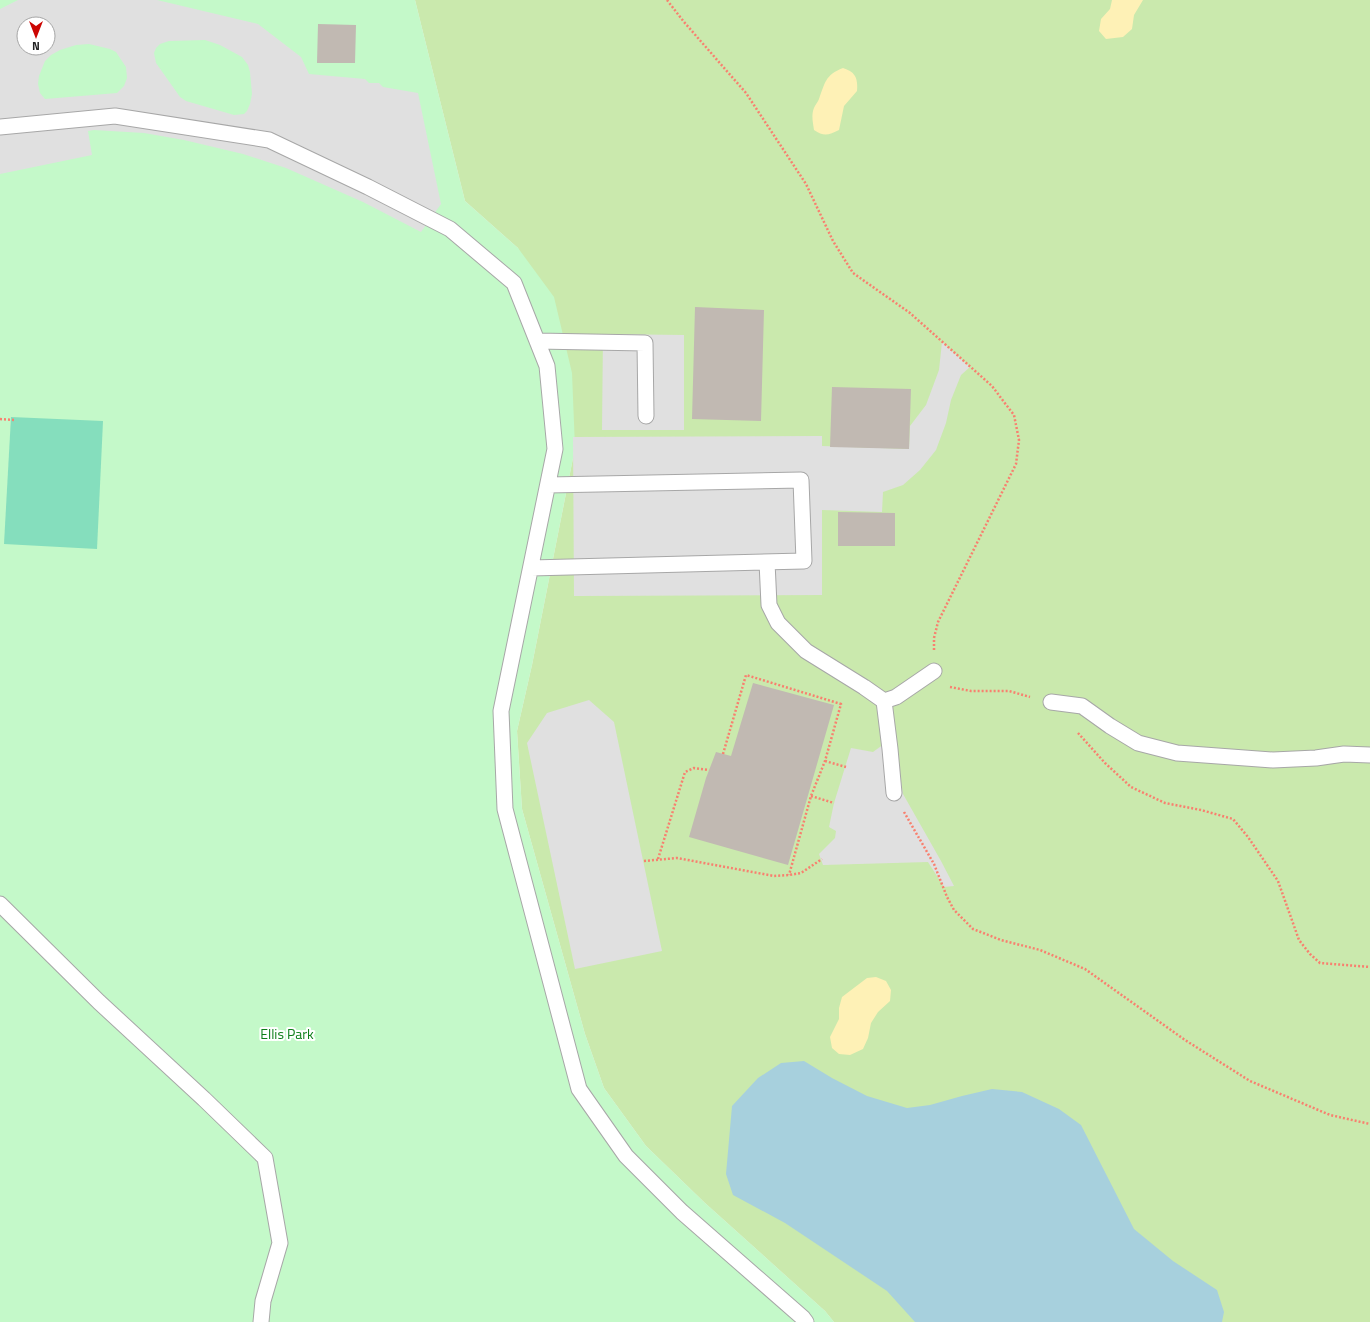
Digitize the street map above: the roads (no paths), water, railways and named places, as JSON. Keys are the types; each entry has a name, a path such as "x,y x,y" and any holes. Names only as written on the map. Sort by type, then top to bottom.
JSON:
{"lane":[{"path":"0,127 115,116 269,140 368,187 450,229 514,283 547,366 555,449 501,711 505,809 579,1089 626,1156 682,1212 806,1322"},
{"path":"537,341 645,343 646,416"},
{"path":"531,568 804,561 801,480 548,485"},
{"path":"767,562 769,605 778,623 806,651 864,686 884,701 894,793"},
{"path":"884,701 896,697 934,671"},
{"path":"1051,702 1082,706 1110,726 1138,743 1177,753 1273,760 1316,758 1344,754 1370,755"},
{"path":"0,904 99,1002 204,1099 264,1158 280,1243 263,1301 261,1322"}],"water":[{"path":"804,1061 832,1078 867,1096 907,1108 930,1105 992,1089 1022,1092 1059,1109 1081,1125 1134,1229 1173,1261 1217,1290 1224,1312 1222,1322 915,1322 887,1291 785,1223 733,1195 726,1174 732,1106 758,1078 781,1063"}],"park label":[{"name":"Ellis Park","path":"287,1034"}]}
